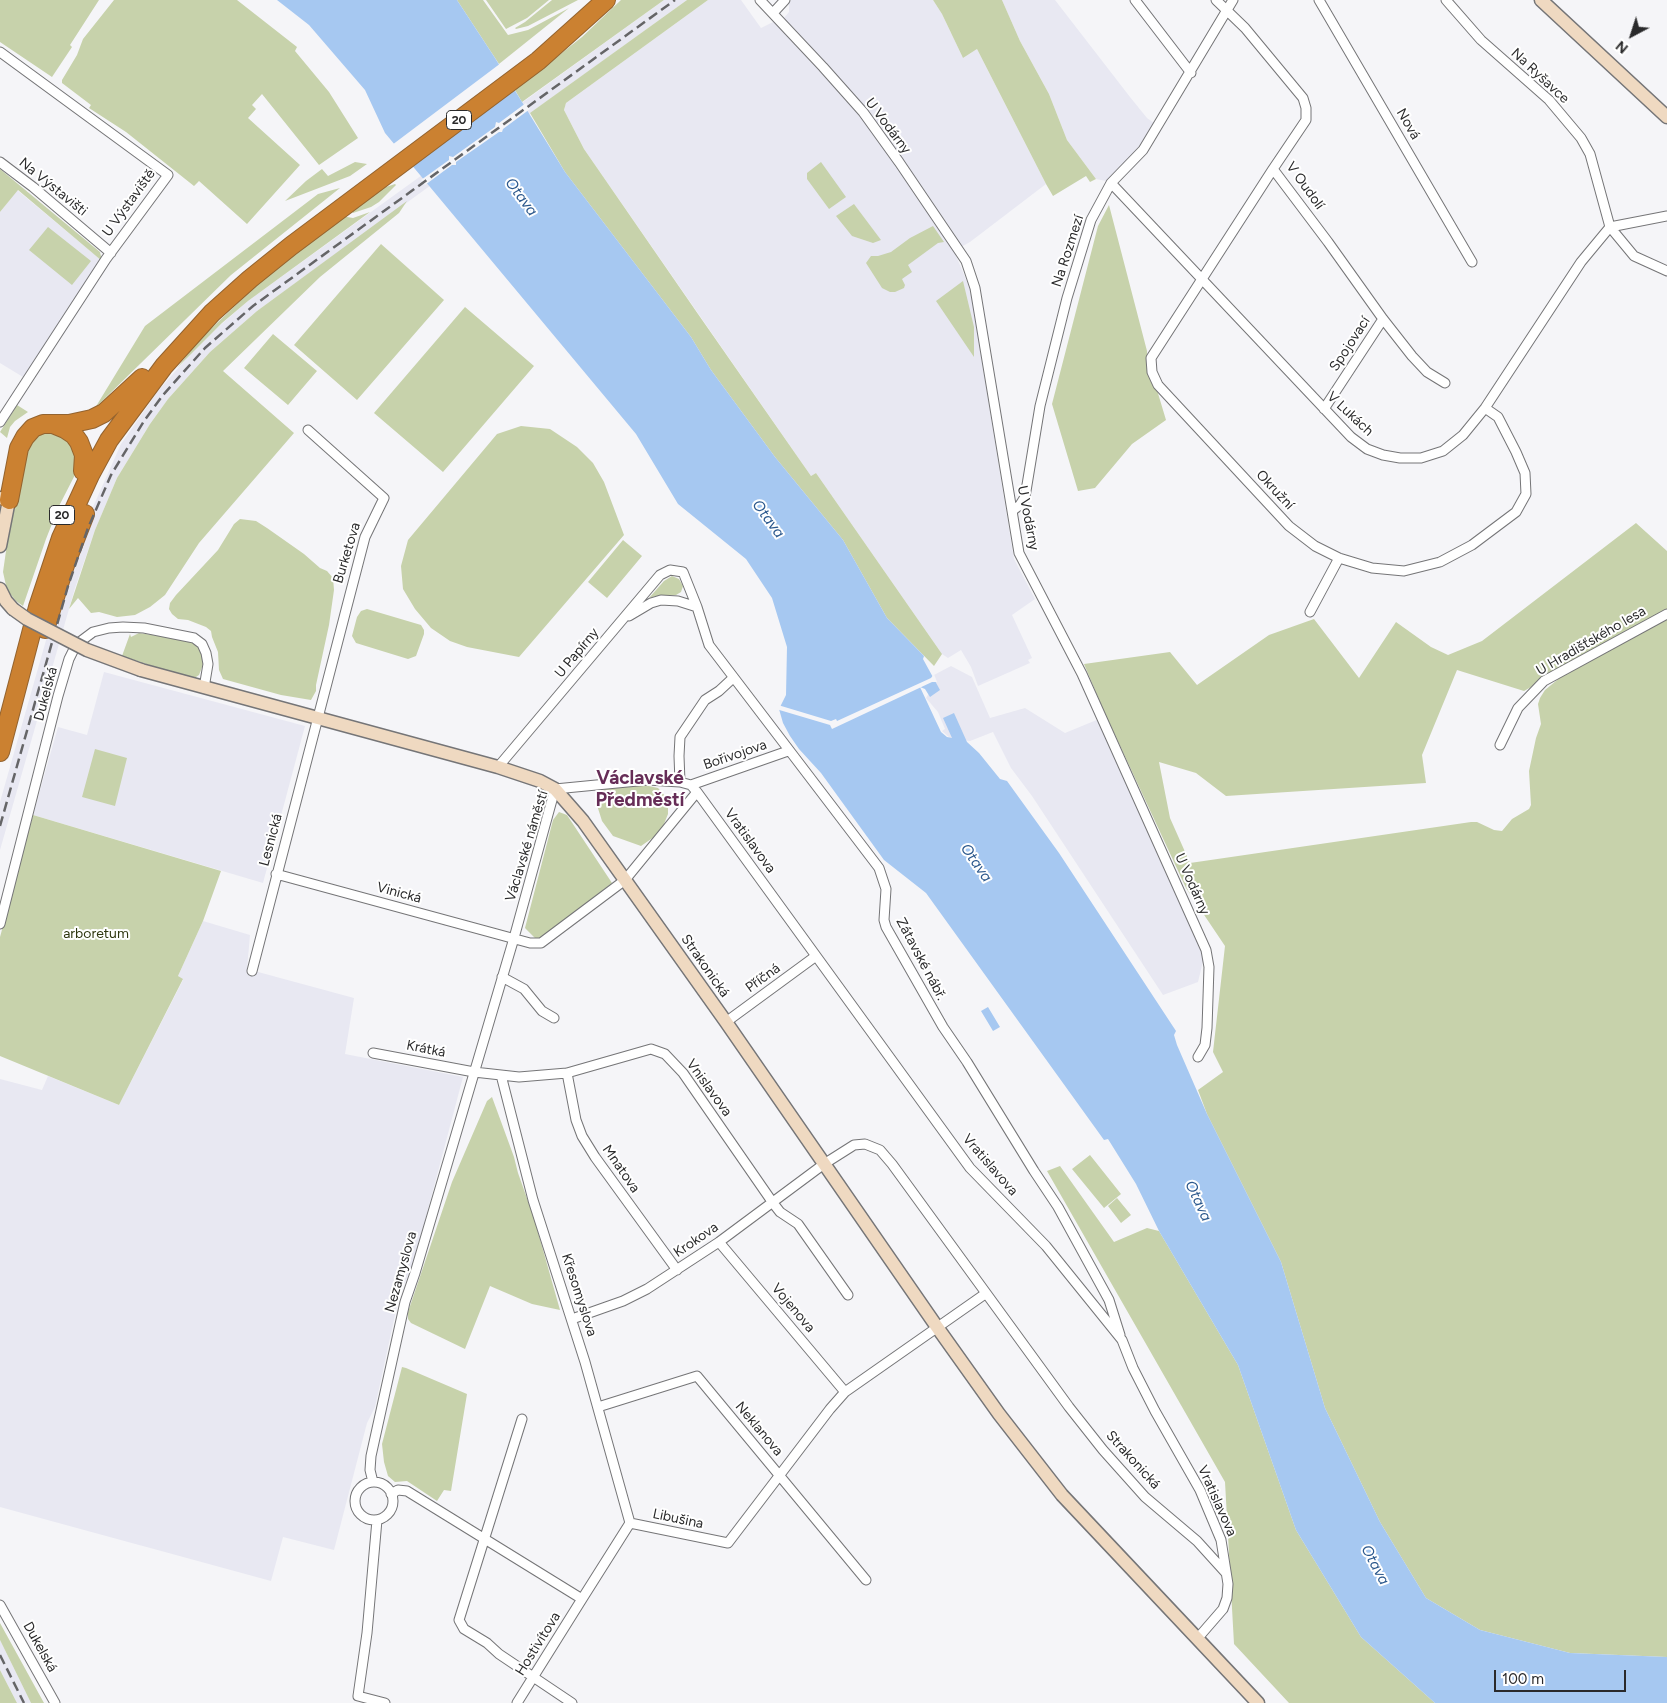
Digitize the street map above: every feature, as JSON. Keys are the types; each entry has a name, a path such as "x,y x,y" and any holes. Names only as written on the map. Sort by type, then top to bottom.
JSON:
{"highway":[{"name":"20","path":"534,57 592,0"},
{"name":"20","path":"0,717 40,574 53,536 83,471 118,412 212,314 250,279 376,175 534,57 606,0"},
{"name":"20","path":"0,752 38,607 61,538 90,475 109,440 147,380"},
{"path":"4,499 19,448 33,428 42,424 69,424 92,419 104,413 147,380"},
{"path":"45,629 73,541 116,442 136,406 147,380"},
{"path":"52,423 74,435 79,442 84,455 83,471"}],"main road":[{"path":"1541,0 1667,117"},
{"path":"0,546 4,499"},
{"path":"5,601 27,620 87,650 141,670 498,767 540,781 556,789"},
{"name":"Strakonická","path":"556,789 584,821 999,1414 1062,1495 1258,1703"}],"street":[{"name":"U Vodárny","path":"760,0 863,112 966,261 975,288 1019,553 1082,674 1206,950 1209,967 1207,1028 1205,1044 1198,1057"},
{"path":"773,13 785,0"},
{"path":"1135,0 1190,73"},
{"name":"V Oudolí","path":"1216,0 1266,52 1303,98 1306,108 1306,120 1273,169 1412,356 1427,372 1445,383"},
{"name":"Na Rozmezí","path":"1012,511 1020,505 1024,497 1040,406 1067,298 1091,220 1111,183 1143,150 1233,0"},
{"name":"Nová","path":"1319,0 1472,262"},
{"name":"Na Ryšavce","path":"1446,0 1481,40 1549,100 1581,138 1590,154 1610,227 1634,256 1667,271"},
{"name":"U Výstaviště","path":"0,52 168,175 111,253 0,422"},
{"name":"Na Výstavišti","path":"0,162 33,187 111,253"},
{"name":"Okružní","path":"1273,169 1151,358 1152,372 1158,385 1289,526 1314,546 1339,558 1372,568 1404,571 1440,562 1472,545 1516,512 1526,494 1524,473 1506,430 1498,417 1485,408"},
{"name":"V Lukách","path":"1111,183 1351,437 1367,449 1383,455 1407,458 1421,458 1443,452 1463,435 1485,408 1580,262 1610,227"},
{"path":"1610,227 1667,216"},
{"name":"Spojovací","path":"1324,409 1383,319"},
{"name":"Burketova","path":"308,430 384,498 365,537 318,718"},
{"path":"1310,612 1339,558"},
{"name":"U Papírny","path":"498,767 660,575 670,570 683,572"},
{"name":"Zátavské nábř.","path":"683,572 709,645 879,868 886,889 884,920 886,927 942,1027 967,1062 1058,1207 1109,1300 1122,1340"},
{"path":"625,618 661,600 678,601 697,607"},
{"name":"U Hradišťského lesa","path":"1500,745 1518,708 1544,681 1667,614"},
{"name":"Dukelská","path":"0,924 58,696 69,659 74,649 93,632 109,628 144,628 194,638 202,644 206,653 208,664 204,688"},
{"path":"680,782 680,738 705,700 719,692 733,678"},
{"name":"Lesnická","path":"252,971 318,718"},
{"name":"Bořivojova","path":"694,788 788,751"},
{"name":"Václavské náměstí","path":"502,977 556,789 648,780 680,782 694,788"},
{"path":"514,938 536,944 546,940 625,880 694,788"},
{"name":"Vratislavova","path":"694,788 970,1168 1046,1246 1122,1340 1133,1368 1155,1411 1200,1490 1221,1540 1226,1574"},
{"name":"Vinická","path":"276,874 514,938"},
{"name":"Příčná","path":"726,1022 816,956"},
{"path":"502,977 524,989 542,1011 554,1018"},
{"name":"Nezamyslova","path":"373,1482 370,1470 371,1456 405,1302 502,977"},
{"name":"Vnislavova","path":"474,1072 518,1077 567,1074 651,1050 666,1054 683,1072 772,1202 780,1212 798,1224 848,1295"},
{"name":"Krátká","path":"373,1053 474,1072"},
{"name":"Mnatova","path":"567,1074 576,1120 582,1136 677,1270"},
{"name":"Křesomyslova","path":"501,1075 534,1200 572,1318 630,1523"},
{"name":"Strakonická","path":"824,1164 854,1145 865,1144 880,1150 1069,1407 1103,1450 1145,1497 1197,1541 1226,1574"},
{"name":"Krokova","path":"572,1318 623,1301 647,1289 719,1242 824,1164"},
{"name":"Vojenova","path":"719,1242 845,1392"},
{"path":"937,1327 986,1294"},
{"name":"Libušina","path":"630,1523 728,1543 845,1392 937,1327"},
{"name":"Neklanova","path":"598,1407 697,1376 866,1580"},
{"path":"522,1419 459,1620 460,1625 499,1654 572,1703"},
{"path":"380,1483 387,1487 391,1494 393,1500 389,1513 384,1518 370,1520 364,1518 355,1507 356,1493 366,1484 380,1483"},
{"path":"391,1494 398,1490 407,1491 582,1599 630,1523"},
{"path":"377,1520 367,1633 358,1696 385,1703"},
{"path":"1197,1639 1223,1609 1227,1598 1226,1574"},
{"name":"Hostivítova","path":"517,1703 582,1599"},
{"name":"Dukelská","path":"0,1604 55,1703"}],"shaded area":[{"path":"664,0 687,0 257,311 210,352 168,399 150,424 117,478 95,530 75,588 0,850 0,802 62,584 77,543 121,444 158,391 200,343 248,301"},
{"path":"708,0 741,0 761,28 775,21 778,25 789,12 789,2 791,0 933,0 942,14 963,58 977,49 1046,184 970,242 954,251 970,289 1014,559 1035,599 1012,615 1032,658 1028,660 1030,663 978,686 971,667 961,650 948,658 942,654 816,473 811,476 584,149 564,110 566,103"},
{"path":"1002,0 1055,0 1147,118 1162,129 1147,151 1106,181 1096,179 1067,140 1049,94 1020,41"},
{"path":"17,190 100,259 23,377 0,363 0,212"},
{"path":"951,666 972,677 990,718 1025,708 1065,733 1099,719 1205,953 1198,982 1163,995 1032,796 1011,768 993,732 970,741 950,738 942,731 945,729 938,712 926,698 932,688 937,686 932,676"},
{"path":"104,672 305,726 263,883 33,815 58,727 87,735"},
{"path":"203,921 250,935 247,969 354,998 345,1054 463,1077 413,1266 400,1292 375,1407 367,1423 334,1550 283,1537 271,1581 0,1507 0,1079 42,1090 48,1076 119,1105 183,980 178,976"},
{"path":"0,1640 31,1703 17,1703 0,1670"}],"green space":[{"path":"0,0 99,0 52,77 0,42"},
{"path":"114,0 237,0 297,47 295,51 329,92 358,138 319,165 262,94 252,105 256,109 248,118 300,165 247,224 199,181 194,186 126,132 89,108 91,105 62,83 83,39"},
{"path":"457,0 483,0 508,35 528,30 569,8 499,64"},
{"path":"486,0 549,0 527,18 506,29"},
{"path":"552,0 578,0 528,26 515,28 525,22"},
{"path":"621,0 664,0 522,102 515,90 582,37"},
{"path":"687,0 708,0 566,103 564,110 584,149 698,314 811,476 816,473 942,654 934,666 887,618 843,540 775,457 711,370 691,337 565,172 530,113"},
{"path":"933,0 1002,0 1020,41 1049,94 1067,140 1096,179 1090,182 1086,176 1053,196 977,49 963,58 942,14"},
{"path":"355,162 367,164 350,176 285,201 322,169 328,176"},
{"path":"821,162 846,197 829,209 807,179 807,173"},
{"path":"0,169 100,252 102,261 18,190 0,212"},
{"path":"395,184 379,202 371,207 353,213 350,209 382,185 383,188"},
{"path":"340,188 231,275 95,408 145,326 318,194"},
{"path":"407,201 399,213 320,277 223,371 294,433 199,543 165,595 150,607 135,615 117,617 99,612 91,613 78,598 69,609 95,530 117,478 150,424 168,399 210,352 257,311"},
{"path":"854,204 881,240 873,243 852,236 836,216"},
{"path":"1109,205 1147,351 1148,374 1157,390 1166,420 1132,444 1095,488 1078,491 1052,404 1098,226"},
{"path":"370,212 248,301 222,323 177,368 199,340 255,287 343,214 353,218"},
{"path":"933,226 944,242 938,243 908,265 912,272 902,279 905,285 904,288 890,292 882,288 866,263 871,256 891,252 910,238"},
{"path":"48,227 91,261 72,285 29,250"},
{"path":"381,244 444,300 357,400 294,345"},
{"path":"963,281 974,327 974,357 936,301"},
{"path":"465,307 534,366 443,472 374,413"},
{"path":"273,334 317,371 288,405 244,368"},
{"path":"17,405 28,412 10,427 7,438 0,432"},
{"path":"521,426 550,429 577,447 593,463 604,482 624,535 519,657 467,647 450,641 431,628 415,609 403,589 401,566 408,540 497,434"},
{"path":"54,430 73,442 78,469 59,506 23,606 7,590 3,572 20,462 32,437 44,431"},
{"path":"240,519 256,521 304,554 320,568 327,571 333,578 334,590 329,625 316,691 311,700 281,695 223,679 219,670 218,652 211,631 188,620 178,619 169,609 170,603 176,595 218,550 234,524"},
{"path":"1636,523 1667,551 1667,610 1524,691 1457,670 1422,755 1426,783 1226,796 1196,773 1159,762 1170,818 1190,863 1471,822 1477,822 1494,830 1502,831 1512,819 1529,809 1531,805 1529,771 1541,724 1538,704 1545,690 1562,676 1667,618 1667,1657 1570,1653 1480,1630 1426,1598 1380,1522 1325,1408 1281,1262 1207,1114 1198,1090 1223,1072 1213,1052 1225,946 1186,888 1084,664 1170,652 1197,685 1269,635 1314,619 1359,678 1396,622 1431,647 1448,655 1482,641"},
{"path":"623,540 642,556 607,598 588,582"},
{"path":"672,576 679,579 683,586 681,592 676,595 649,598 664,581"},
{"path":"367,609 421,625 424,634 416,656 408,659 356,643 352,636 357,617 361,611"},
{"path":"139,633 186,640 195,644 202,652 204,662 199,675 193,679 122,656 130,634 131,637"},
{"path":"95,749 127,758 115,806 82,797"},
{"path":"635,783 658,788 666,797 668,805 668,814 662,829 641,846 613,836 602,821 596,802 599,793 608,787"},
{"path":"559,812 567,815 612,883 538,941 525,928 553,820"},
{"name":"arboretum","path":"33,815 221,871 203,921 178,976 183,979 119,1105 0,1056 0,937"},
{"path":"492,1097 534,1218 560,1310 532,1304 490,1286 465,1349 411,1323 408,1319 408,1312 452,1182 487,1101"},
{"path":"1090,1155 1121,1194 1104,1208 1072,1169"},
{"path":"1060,1166 1114,1242 1147,1228 1159,1231 1238,1365 1296,1530 1361,1637 1435,1703 1289,1703 1234,1644 1225,1482 1047,1171"},
{"path":"1117,1198 1131,1215 1121,1223 1108,1206"},
{"path":"402,1367 467,1394 451,1491 444,1490 437,1501 407,1481 395,1482 388,1476 384,1462 382,1444"},
{"path":"0,1623 44,1703 31,1703 0,1640"},
{"path":"0,1670 17,1703 0,1703"}],"water":[{"name":"Otava","path":"277,0 457,0 565,172 691,337 711,370 775,457 843,540 887,618 924,656 923,659 940,690 930,697 925,689 920,687 941,732 947,737 952,738 943,718 954,713 967,742 979,753 1000,779 1007,781 1059,853 1176,1031 1174,1035 1177,1045 1207,1114 1281,1262 1325,1408 1380,1522 1426,1598 1480,1630 1570,1653 1667,1657 1667,1703 1435,1703 1361,1637 1296,1530 1238,1365 1159,1231 1136,1184 1108,1139 1104,1140 926,893 884,860 821,773 790,736 783,723 779,709 786,695 787,647 772,598 746,559 678,504 636,434 385,133 365,90 309,25"},
{"path":"988,1007 1000,1027 993,1031 981,1011"}],"pier":[{"path":"501,63 517,88 411,168 392,145"},
{"path":"526,103 530,109 503,129 502,132 499,132 456,162 456,165 452,165 425,185 421,180 449,160 449,156 453,157 495,127 496,122 499,123"},
{"path":"934,674 937,682 932,682 832,729 830,725 776,709 778,705 831,721 836,719 837,721 931,678"}],"railway":[{"path":"0,826 68,586 88,528 111,475 144,421 163,395 205,348 253,306 675,0"},
{"path":"0,1655 24,1703"}],"district":[{"name":"Václavské Předměstí","path":"640,789"}]}
